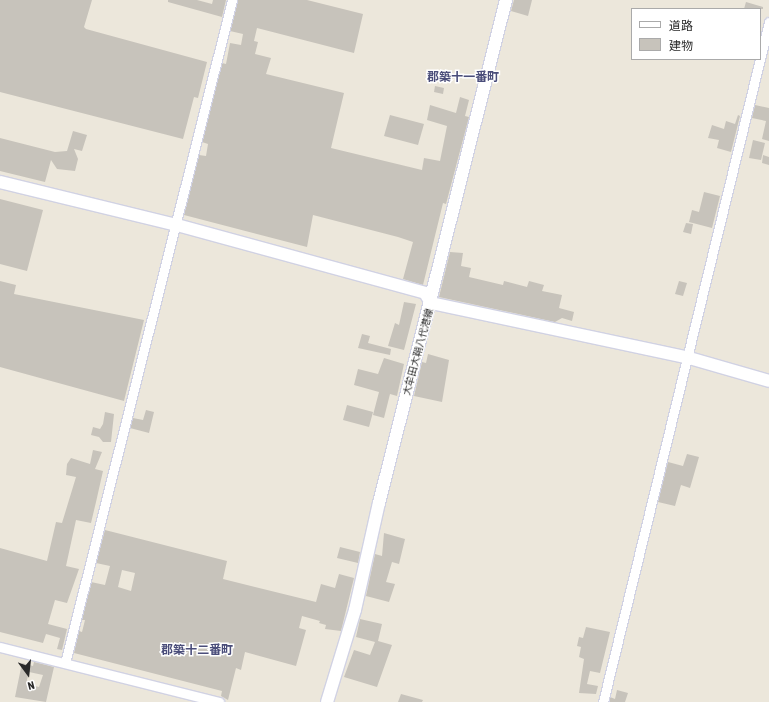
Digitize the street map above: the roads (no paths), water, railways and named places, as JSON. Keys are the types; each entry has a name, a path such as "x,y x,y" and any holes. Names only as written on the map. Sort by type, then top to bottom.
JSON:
{"main road":[{"name":"大牟田大鞘八代港線","path":"327,702 350,629 379,503 431,303 506,0"},
{"path":"0,182 177,225 425,293 431,303 689,358 769,381"}],"street":[{"path":"65,663 177,225 232,0"},
{"path":"761,56 769,22"},
{"path":"603,702 689,358 760,60"},
{"path":"0,647 219,702"}],"district":[{"name":"郡築十一番町","path":"463,78"},
{"name":"郡築十二番町","path":"197,651"}]}
